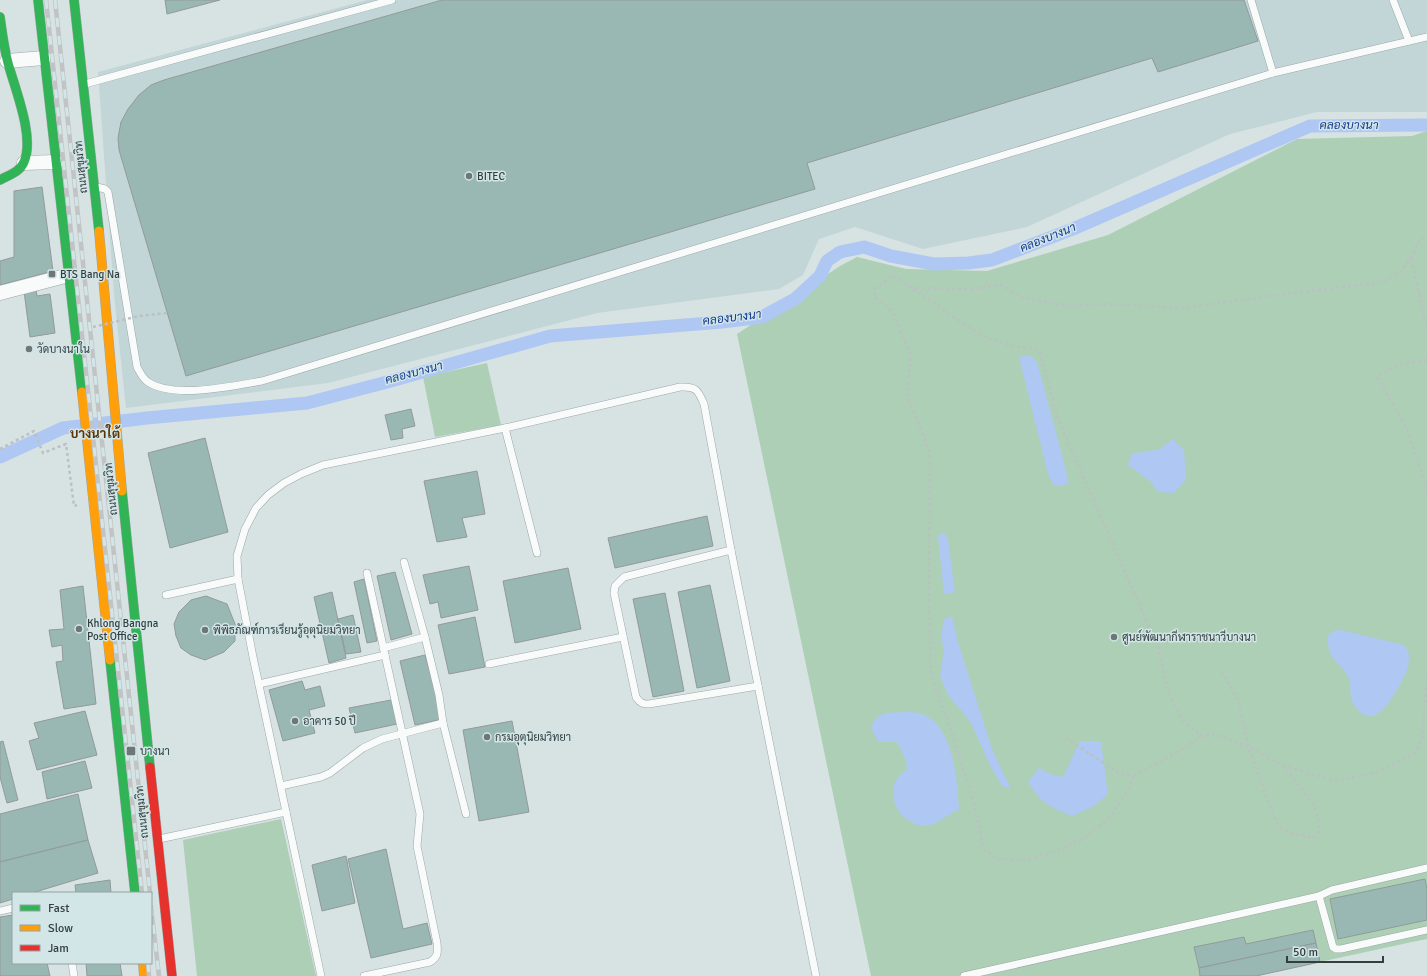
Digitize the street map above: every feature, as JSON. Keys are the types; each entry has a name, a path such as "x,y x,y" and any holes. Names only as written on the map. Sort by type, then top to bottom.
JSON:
{"main road":[{"path":"28,0 42,41"},
{"name":"ถนนสุขุมวิท","path":"38,0 81,384 135,892"},
{"name":"ถนนสุขุมวิท","path":"74,0 95,187 157,840 172,976"},
{"path":"0,17 7,61 24,118 28,150 24,163 19,170 0,180"},
{"path":"84,84 86,22"},
{"path":"143,964 144,976"}],"street":[{"path":"7,61 44,58"},
{"path":"24,163 56,162"},
{"path":"0,292 69,275"}],"lane":[{"path":"84,84 392,0"},
{"path":"1250,0 1272,73"},
{"path":"1393,0 1409,42"},
{"path":"95,187 105,189 108,192 137,366 141,376 154,386 168,389 216,389 262,381 1272,73 1427,37"},
{"path":"321,976 238,579 237,556 245,530 256,508 268,495 284,483 323,465 505,428 680,387 690,386 700,395 704,404 731,550 816,976"},
{"path":"505,428 537,553"},
{"path":"731,550 624,577 618,581 615,586 614,593 636,697 639,702 649,704 758,686"},
{"path":"404,562 425,637 439,695 443,723 466,814"},
{"path":"364,976 430,962 437,958 438,952 438,943 417,846 420,814 367,573"},
{"path":"166,595 238,579"},
{"path":"259,684 384,651 425,637"},
{"path":"489,664 623,637"},
{"path":"281,786 321,777 330,773 363,748 382,740 443,723"},
{"path":"157,840 286,812"},
{"path":"964,976 1319,896 1332,890 1427,868"},
{"path":"1319,896 1333,947 1336,949 1427,930"},
{"path":"0,911 12,908"},
{"path":"72,964 74,976"}],"path":[{"path":"910,288 974,289 1002,285 1023,298 1069,306 1110,304 1183,308 1383,282 1400,272 1411,258 1419,240 1427,236"},
{"path":"1411,258 1427,329"},
{"path":"1201,736 1182,720 1169,693 1158,647 1058,419 1039,350 1012,346 983,336 893,276 875,288 874,297 894,312 911,356 907,394 930,453 928,604 931,676 963,767 973,801 984,850 998,859 1026,860 1055,852 1080,840 1108,819 1126,794 1134,776 1184,748 1201,736 1214,734 1248,746 1282,765 1338,781 1387,768 1416,752 1422,739 1427,675"},
{"path":"94,327 139,316 167,313"},
{"path":"1427,360 1398,365 1377,377 1407,429 1426,486 1427,495"},
{"path":"0,449 34,431 43,453 66,444 74,506"},
{"path":"1222,671 1239,703 1248,746 1269,804 1279,826 1290,833 1314,838 1320,829 1315,806 1282,765"},
{"path":"1066,738 1119,773 1134,776"}],"shaded area":[{"name":"BITEC","path":"367,0 1427,0 1427,112 1317,112 1230,134 1027,227 923,249 855,227 819,239 803,275 779,289 597,313 328,383 126,408 114,295 98,72"}],"green space":[{"name":"ศูนย์พัฒนากีฬาราชนาวีบางนา","path":"1427,131 1427,939 1255,976 871,976 737,334 840,266 857,257 906,269 987,271 1108,235 1297,139 1412,136"},
{"path":"487,363 501,425 435,437 423,377"},
{"path":"281,819 316,976 197,976 183,840"}],"water":[{"path":"1029,355 1037,362 1069,484 1054,486 1048,474 1019,357"},
{"path":"1173,439 1184,450 1186,479 1174,493 1158,492 1150,481 1128,465 1131,454 1160,449"},
{"path":"944,532 948,540 955,592 944,594 938,536"},
{"path":"952,616 958,642 992,749 1011,789 1002,786 990,765 972,725 948,695 940,676 944,650 941,636 944,619"},
{"path":"1341,630 1404,645 1408,652 1409,661 1407,671 1394,695 1381,711 1371,716 1366,716 1355,706 1351,698 1348,677 1330,653 1327,637 1333,631"},
{"path":"884,713 918,713 930,718 939,727 946,739 955,768 959,809 938,822 926,826 917,825 902,815 894,800 893,791 895,783 901,774 907,769 905,758 897,742 879,742 872,729 875,719"},
{"path":"1080,741 1101,741 1108,794 1094,806 1072,816 1046,804 1037,795 1028,782 1039,768 1050,774 1063,777"}],"building":[{"path":"165,0 220,0 167,14"},
{"name":"BITEC","path":"442,0 1244,0 1258,41 1158,72 1152,58 807,163 815,189 186,376 119,150 118,138 121,122 128,109 139,95 151,85 164,80"},
{"path":"42,187 53,271 0,285 0,261 14,257 14,191"},
{"path":"36,289 37,296 50,294 55,333 30,337 24,291"},
{"path":"411,409 415,426 402,429 403,438 391,440 385,415"},
{"path":"205,438 228,532 170,548 148,453"},
{"path":"477,471 485,514 462,518 467,537 437,542 424,481"},
{"path":"707,516 713,546 615,568 608,538"},
{"path":"469,566 478,610 441,618 438,602 430,604 423,575"},
{"path":"568,568 581,629 515,643 503,581"},
{"path":"395,572 412,634 391,640 377,576"},
{"path":"364,579 377,641 367,643 354,582"},
{"path":"710,585 730,681 697,688 678,592"},
{"path":"83,586 96,704 64,709 56,662 63,661 62,645 52,647 49,630 64,629 60,590"},
{"path":"332,592 346,658 329,663 314,597"},
{"path":"665,593 684,691 653,697 633,599"},
{"name":"พิพิธภัณฑ์การเรียนรู้อุตุนิยมวิทยา","path":"206,596 227,604 235,624 235,641 224,652 205,660 191,655 181,648 176,636 174,624 179,612 191,600"},
{"path":"353,615 361,652 346,654 338,619"},
{"path":"475,617 485,667 449,674 438,625"},
{"path":"425,655 443,719 415,725 400,661"},
{"name":"อาคาร 50 ปี","path":"302,681 305,690 320,686 325,706 309,710 315,733 283,741 269,690"},
{"path":"391,700 397,724 355,733 349,708"},
{"path":"85,711 97,755 37,770 29,741 39,738 34,723"},
{"path":"512,721 529,812 479,821 463,730"},
{"path":"3,741 18,800 7,803 0,777 0,742"},
{"path":"85,761 92,788 47,799 42,772"},
{"path":"78,794 88,840 0,862 0,814"},
{"path":"88,840 98,873 35,892 12,892 12,899 0,903 0,862"},
{"path":"386,849 403,929 427,923 432,944 371,958 348,859"},
{"path":"346,856 355,903 322,911 312,865"},
{"path":"1425,879 1427,889 1427,920 1338,939 1330,899"},
{"path":"110,880 111,892 76,892 75,885"},
{"path":"12,915 12,964 47,964 50,976 0,976 0,917"},
{"path":"1313,930 1316,943 1199,968 1194,947 1244,937 1246,944"},
{"path":"1316,943 1320,962 1256,976 1200,976 1199,968"},
{"path":"86,964 120,964 122,976 87,976"}],"waterway":[{"name":"คลองบางนา","path":"0,457 63,428 147,418 307,403 550,336 722,322 762,317 795,299 820,276 827,261 840,252 864,247 891,256 934,264 968,263 992,260 1073,229 1310,126 1427,125"}],"railway":[{"path":"46,0 142,892"},
{"path":"55,0 150,892"},
{"path":"152,916 159,976"},
{"path":"148,964 149,976"}],"traffic: fast":[{"path":"38,0 82,392"},
{"path":"74,0 99,231"},
{"path":"0,17 3,40 23,113 27,140 27,152 24,162 20,168 14,173 0,180"},
{"path":"122,491 150,767"},
{"path":"110,660 135,892"}],"traffic: slow":[{"path":"99,231 122,491"},
{"path":"82,392 110,660"},
{"path":"143,964 144,976"}],"traffic: jam":[{"path":"150,767 172,976"}],"place":[{"name":"BITEC","path":"469,176"},
{"name":"BTS Bang Na","path":"52,274"},
{"name":"วัดบางนาใน","path":"29,349"},
{"name":"Khlong Bangna Post Office","path":"79,629"},
{"name":"พิพิธภัณฑ์การเรียนรู้อุตุนิยมวิทยา","path":"205,630"},
{"name":"ศูนย์พัฒนากีฬาราชนาวีบางนา","path":"1114,637"},
{"name":"อาคาร 50 ปี","path":"295,721"},
{"name":"กรมอุตุนิยมวิทยา","path":"487,737"},
{"name":"บางนา","path":"131,751"}],"district":[{"name":"บางนาใต้","path":"95,434"}]}
